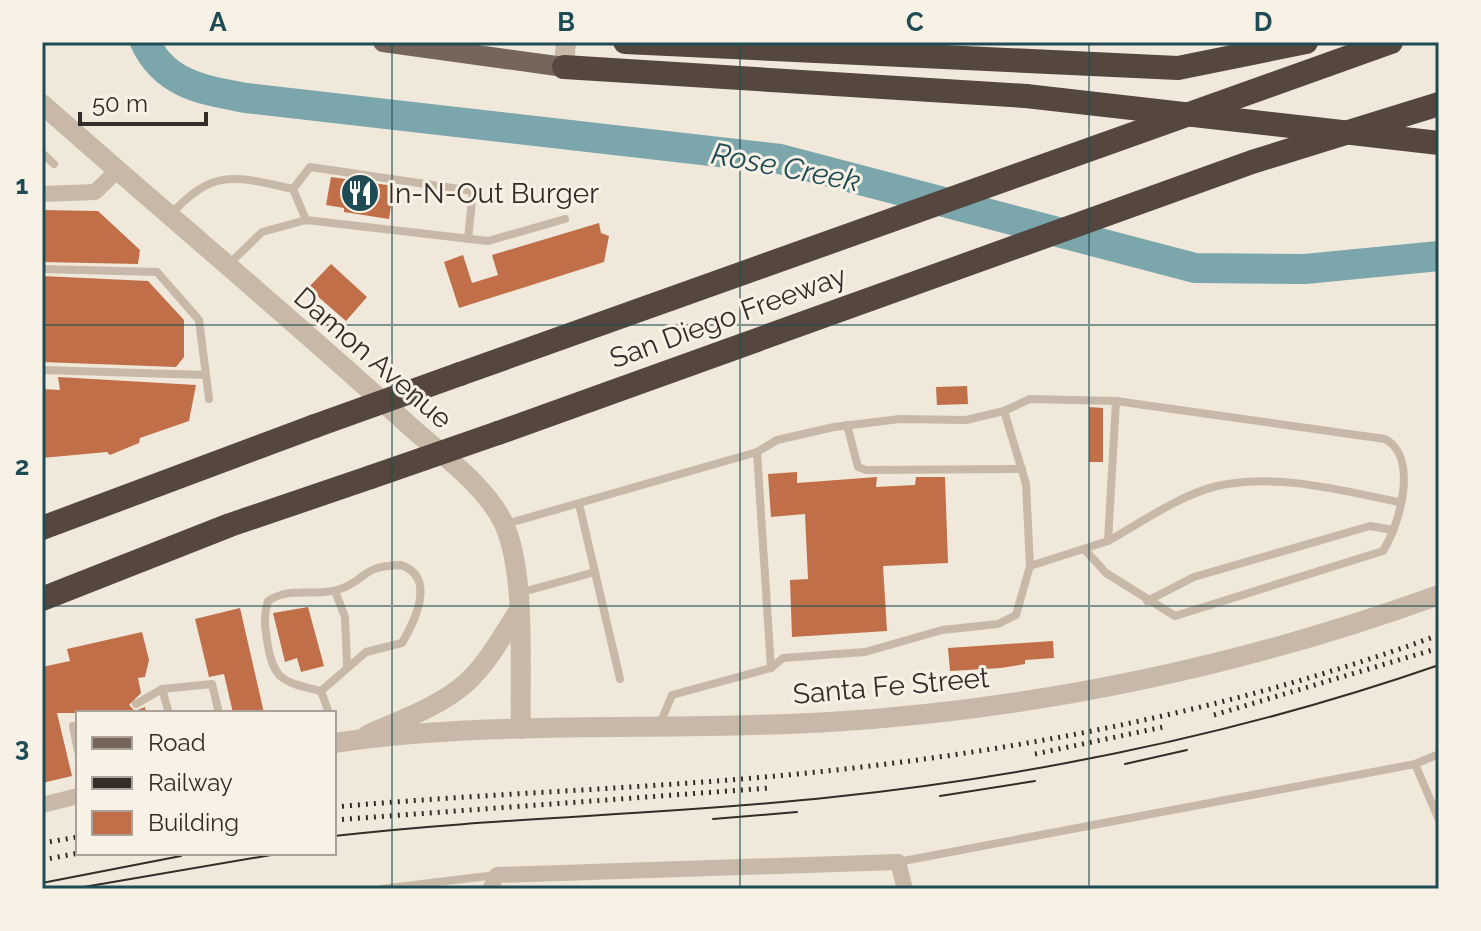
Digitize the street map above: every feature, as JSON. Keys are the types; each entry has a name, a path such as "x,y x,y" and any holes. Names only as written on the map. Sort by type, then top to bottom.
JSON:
{"highway":[{"path":"625,42 1178,68 1306,42"},
{"name":"San Diego Freeway","path":"42,528 315,426 1391,42"},
{"path":"564,67 1026,96 1439,143"},
{"name":"San Diego Freeway","path":"42,599 230,525 498,433 1252,162 1439,104"}],"main road":[{"path":"383,42 564,67"}],"street":[{"path":"564,67 566,42"},
{"name":"Damon Avenue","path":"42,104 226,268 344,367 476,487 504,525 513,549 518,603 521,729"},
{"path":"42,194 95,192 117,171"},
{"name":"Santa Fe Street","path":"341,739 521,729 830,722 965,710 1043,699 1218,665 1293,644 1439,595"},
{"path":"341,739 445,697 467,682 491,654 518,603"},
{"path":"42,805 76,796"},
{"path":"494,882 898,862 905,889"}],"lane":[{"path":"42,153 54,164"},
{"path":"293,189 310,167 473,191 468,239"},
{"path":"168,217 195,189 207,182 264,183 293,189"},
{"path":"293,189 306,220"},
{"path":"226,268 262,232 306,220 488,241 565,219"},
{"path":"42,269 157,272 199,320 209,399"},
{"path":"42,370 206,375"},
{"path":"504,525 757,452 777,440 847,425 900,419 966,420 1004,411 1030,399 1116,401 1385,439 1396,445 1402,455 1399,502 1393,530 1383,551 1175,616 1106,573 1085,550"},
{"path":"1108,541 1116,401"},
{"path":"658,728 672,695 771,668 783,658 865,652 942,630 998,624 1016,615 1030,566 1026,484 1004,411"},
{"path":"847,425 858,467 866,470 1022,469"},
{"path":"757,452 771,668"},
{"path":"1030,566 1108,541 1215,486 1263,481 1301,483 1399,502"},
{"path":"579,504 620,679"},
{"path":"1147,601 1194,577 1355,530 1370,526 1393,530"},
{"path":"372,567 412,569 422,584 413,625 402,643 366,652 347,665 321,691 280,678 269,663 263,617 268,601 280,593 335,591 372,567"},
{"path":"518,603 595,572"},
{"path":"335,591 345,617 347,665"},
{"path":"136,704 162,689 212,684 219,711"},
{"path":"162,689 168,711"},
{"path":"321,691 328,711"},
{"path":"73,726 76,741"},
{"path":"898,862 1415,764 1439,754"},
{"path":"1415,764 1439,820"},
{"path":"381,889 494,882"}],"building":[{"name":"In-N-Out Burger","path":"331,177 394,186 389,219 344,212 344,208 326,205"},
{"path":"42,210 98,211 140,250 138,264 42,262"},
{"path":"599,223 601,233 609,236 604,262 459,308 444,262 463,255 472,283 498,275 492,255"},
{"path":"331,264 367,297 346,321 308,288"},
{"path":"42,276 148,281 184,320 184,357 176,367 42,362"},
{"path":"58,377 196,385 189,421 140,438 139,443 110,455 107,452 42,458 42,389 60,390"},
{"path":"967,386 968,404 937,405 936,387"},
{"path":"1089,407 1103,408 1103,462 1089,462"},
{"path":"797,472 797,483 877,477 876,487 915,485 916,477 945,477 948,563 883,566 887,631 792,637 790,580 808,579 805,514 771,517 768,474"},
{"path":"308,607 324,666 301,672 297,658 285,662 273,613"},
{"path":"240,608 264,711 233,711 224,674 209,677 195,619"},
{"path":"142,632 149,660 145,677 138,678 141,693 129,705 135,711 57,713 72,776 42,783 42,667 70,661 67,649"},
{"path":"1053,641 1054,658 1025,660 1025,664 1001,668 950,671 948,648"}],"waterway":[{"name":"Rose Creek","path":"145,42 163,68 175,77 215,92 780,159 1195,268 1305,269 1439,256"}],"tram line":[{"path":"336,836 459,824 771,803 987,777 1216,731 1439,665"},
{"path":"1125,764 1187,750"},
{"path":"940,796 1035,781"},
{"path":"713,819 797,812"},
{"path":"72,889 271,855"},
{"path":"42,883 181,856"}],"railway":[{"path":"336,807 736,779 942,757 1086,732 1229,700 1370,659 1439,635"},
{"path":"1214,715 1439,648"},
{"path":"1035,754 1168,726"},
{"path":"336,820 769,788"},
{"path":"42,843 76,837"},
{"path":"42,860 76,854"}],"place":[{"name":"In-N-Out Burger","path":"360,193"}]}
